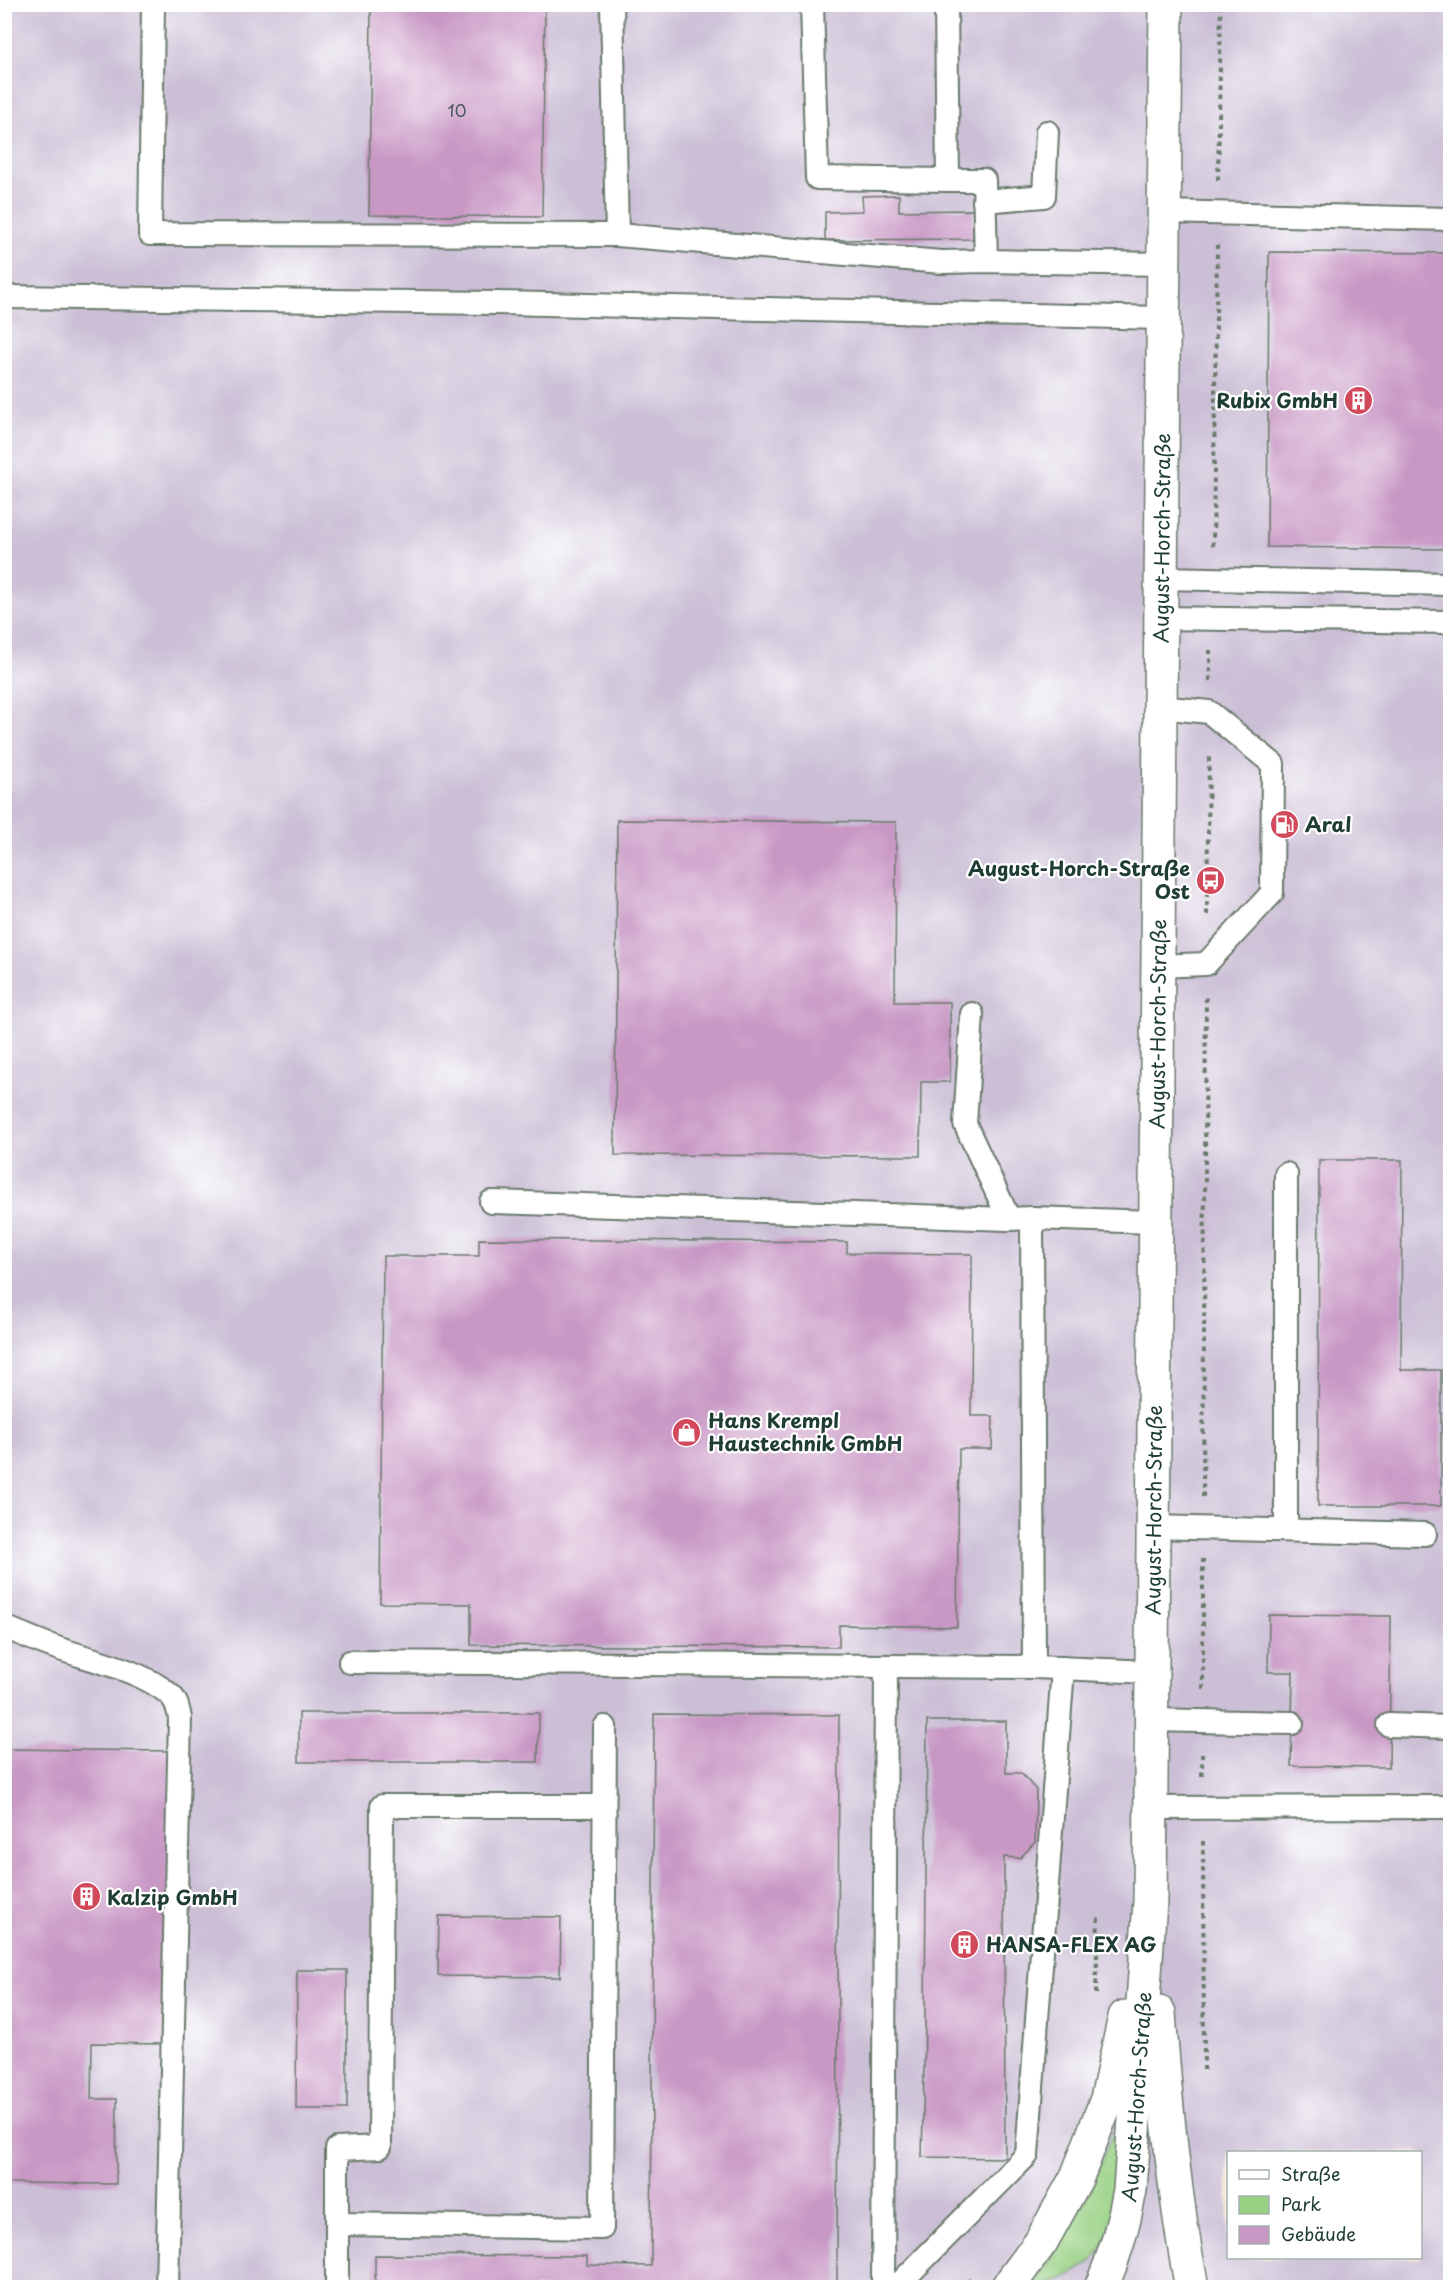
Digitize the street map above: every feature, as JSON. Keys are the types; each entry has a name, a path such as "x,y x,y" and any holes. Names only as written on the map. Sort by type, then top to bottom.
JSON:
{"main road":[{"name":"August-Horch-Straße","path":"1101,2288 1116,2249 1130,2190 1150,1901 1166,4"},
{"name":"August-Horch-Straße","path":"1150,1901 1168,2128 1192,2288"},
{"path":"1007,2288 1041,2242 1077,2178 1107,2099 1150,1901"}],"lane":[{"path":"153,4 150,234 617,235 942,262 1164,264"},
{"path":"612,4 617,235"},
{"path":"812,4 817,178 984,180 986,261"},
{"path":"946,4 948,180"},
{"path":"984,201 1044,196 1047,132"},
{"path":"1164,212 1450,219"},
{"path":"4,297 484,303 1163,318"},
{"path":"1161,578 1450,584"},
{"path":"1160,618 1450,622"},
{"path":"1157,966 1206,964 1272,893 1273,764 1209,711 1160,707"},
{"path":"972,1014 965,1124 1009,1219"},
{"path":"1286,1174 1286,1530"},
{"path":"491,1202 1155,1222"},
{"path":"1032,1218 1034,1667"},
{"path":"1152,1527 1425,1534"},
{"path":"4,1627 52,1647 127,1671 155,1684 170,1695 178,1705 180,1719 167,2288"},
{"path":"350,1662 1034,1667 1152,1672"},
{"path":"883,2288 886,1666"},
{"path":"896,2288 1028,2155 1063,1668"},
{"path":"1151,1720 1292,1723"},
{"path":"1389,1725 1450,1727"},
{"path":"337,2224 602,2228 604,1727"},
{"path":"337,2288 337,2149 380,2147 382,1806 604,1806"},
{"path":"1150,1808 1450,1807"}],"shaded area":[{"path":"5,5 1450,5 1450,2287 5,2288"}],"green space":[{"path":"1119,2117 1118,2187 1113,2222 1107,2238 1099,2253 1086,2266 1056,2282 1031,2288 1060,2246 1087,2197"}],"building":[{"path":"371,4 545,4 542,217 369,215"},
{"path":"899,195 899,211 973,210 973,239 825,240 825,212 863,211 862,196"},
{"name":"Rubix GmbH","path":"1269,252 1450,253 1450,549 1267,547"},
{"path":"617,820 896,822 895,1002 950,1002 950,1082 921,1082 920,1156 615,1155"},
{"path":"1319,1160 1402,1160 1401,1370 1441,1370 1441,1506 1318,1506"},
{"name":"Hans Krempl Haustechnik GmbH","path":"479,1239 847,1242 847,1253 972,1254 971,1416 993,1416 992,1449 959,1449 957,1627 839,1625 839,1647 471,1645 471,1604 380,1603 383,1256 479,1256"},
{"path":"1269,1615 1391,1616 1389,1767 1291,1766 1293,1672 1268,1672"},
{"path":"299,1713 539,1713 538,1762 299,1762"},
{"path":"654,1714 839,1715 837,2288 375,2288 375,2255 587,2256 587,2265 651,2266"},
{"name":"HANSA-FLEX AG","path":"927,1721 1006,1721 1006,1773 1021,1773 1036,1790 1035,1842 1020,1858 1004,1857 1005,2158 922,2157"},
{"name":"Kalzip GmbH","path":"4,1749 169,1751 166,2044 92,2043 91,2099 117,2099 116,2184 4,2183"},
{"path":"439,1916 561,1917 560,1977 438,1976"},
{"path":"297,1970 347,1970 347,2109 296,2109"}],"place":[{"name":"Rubix GmbH","path":"1359,400"},
{"name":"Aral","path":"1284,824"},
{"name":"August-Horch-Straße Ost","path":"1211,880"},
{"name":"Hans Krempl Haustechnik GmbH","path":"687,1432"},
{"name":"Kalzip GmbH","path":"86,1897"},
{"name":"HANSA-FLEX AG","path":"965,1944"}]}
